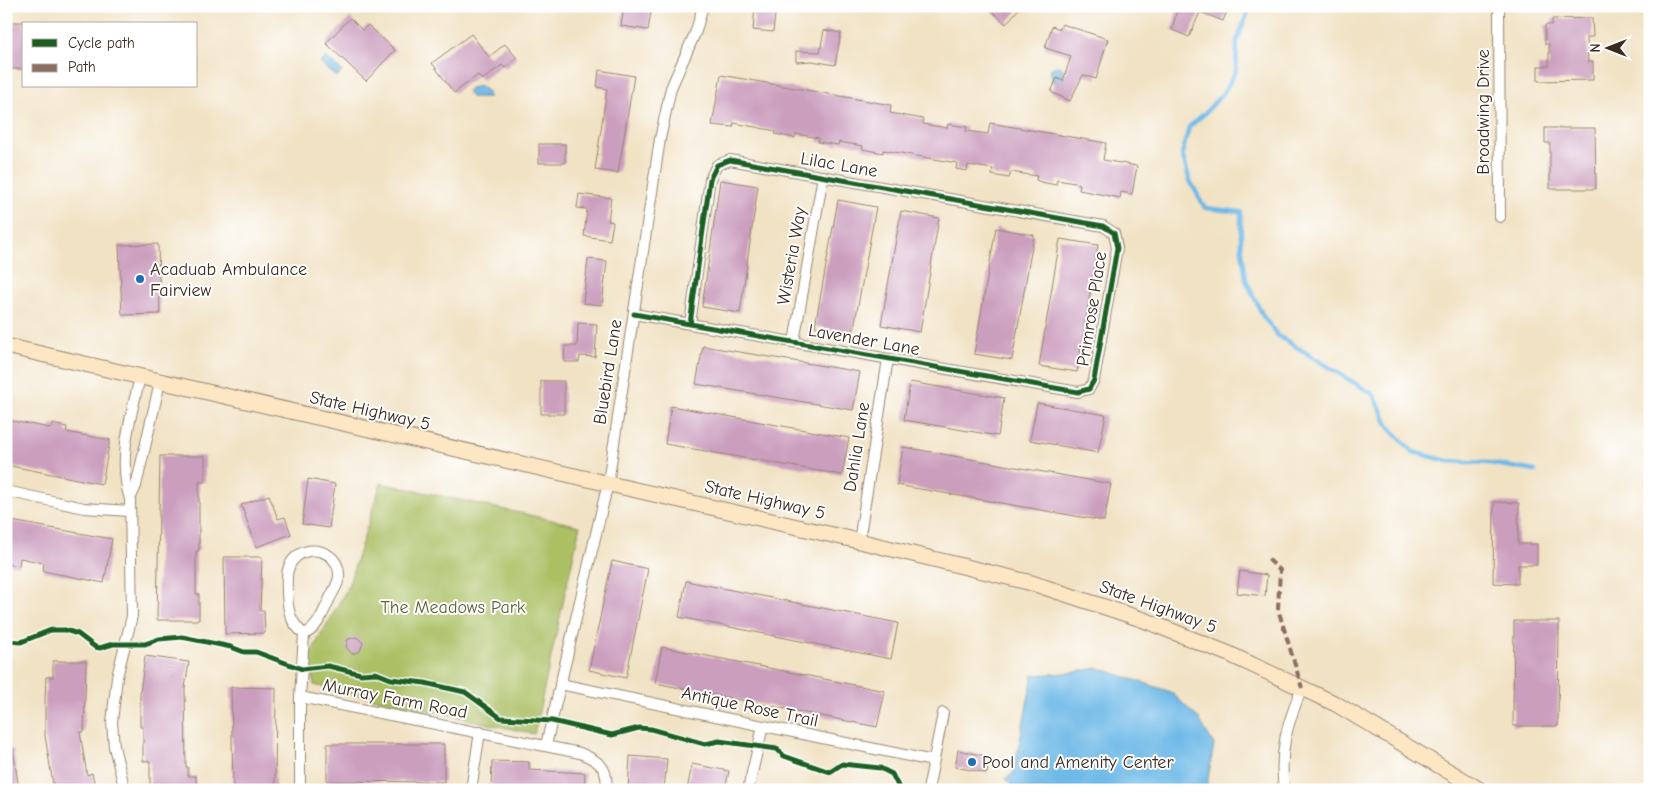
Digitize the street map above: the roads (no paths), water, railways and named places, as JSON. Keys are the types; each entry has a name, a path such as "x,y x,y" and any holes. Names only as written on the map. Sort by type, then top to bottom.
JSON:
{"main road":[{"name":"State Highway 5","path":"6,346 608,483 1024,581 1107,607 1230,654 1364,719 1480,790"}],"street":[{"name":"Bluebird Lane","path":"546,745 608,483 660,139 671,88 696,31 703,6"},
{"name":"Broadwing Drive","path":"1499,6 1500,218"},
{"name":"Lilac Lane","path":"690,324 710,179 717,165 730,160 1093,224 1103,226 1114,233"},
{"name":"Wisteria Way","path":"794,342 823,176"},
{"name":"Primrose Place","path":"1089,389 1094,380 1117,248 1114,233"},
{"name":"Lavender Lane","path":"634,314 1078,392 1089,389"},
{"name":"Dahlia Lane","path":"859,541 888,359"},
{"path":"125,790 114,747 112,722 117,677 132,616 130,499 126,485 125,454 128,429 140,377"},
{"path":"130,499 136,486 160,382"},
{"path":"6,491 84,508 130,511"},
{"path":"300,790 300,697 304,634 290,619 287,574 292,561 303,552 312,550 324,552 332,558 339,574 337,584 315,626 304,634"},
{"name":"Antique Rose Trail","path":"560,684 933,761"},
{"path":"1284,790 1282,747 1288,722 1302,688"},
{"name":"Murray Farm Road","path":"300,697 580,753 599,761 607,778 606,790"},
{"path":"928,790 943,713"},
{"path":"748,790 762,726"},
{"path":"471,790 480,732"}],"water":[{"path":"326,57 342,71 337,77 320,63"},
{"path":"1056,66 1062,67 1063,79 1072,79 1053,82 1050,69"},
{"path":"481,86 488,92 489,97 471,97 467,93 470,88"},
{"path":"1099,668 1171,692 1199,719 1214,745 1206,790 1013,790 1012,786 1005,779 1013,774 1033,675 1067,673"}],"waterway":[{"path":"1250,6 1237,41 1236,71 1224,92 1189,127 1182,154 1190,181 1205,208 1241,212 1241,242 1246,280 1263,316 1277,335 1374,395 1389,427 1413,452 1448,461 1489,463 1535,471"}],"place":[{"name":"Acaduab Ambulance Fairview","path":"140,279"},
{"name":"Pool and Amenity Center","path":"972,762"}],"park label":[{"name":"The Meadows Park","path":"453,607"}]}
